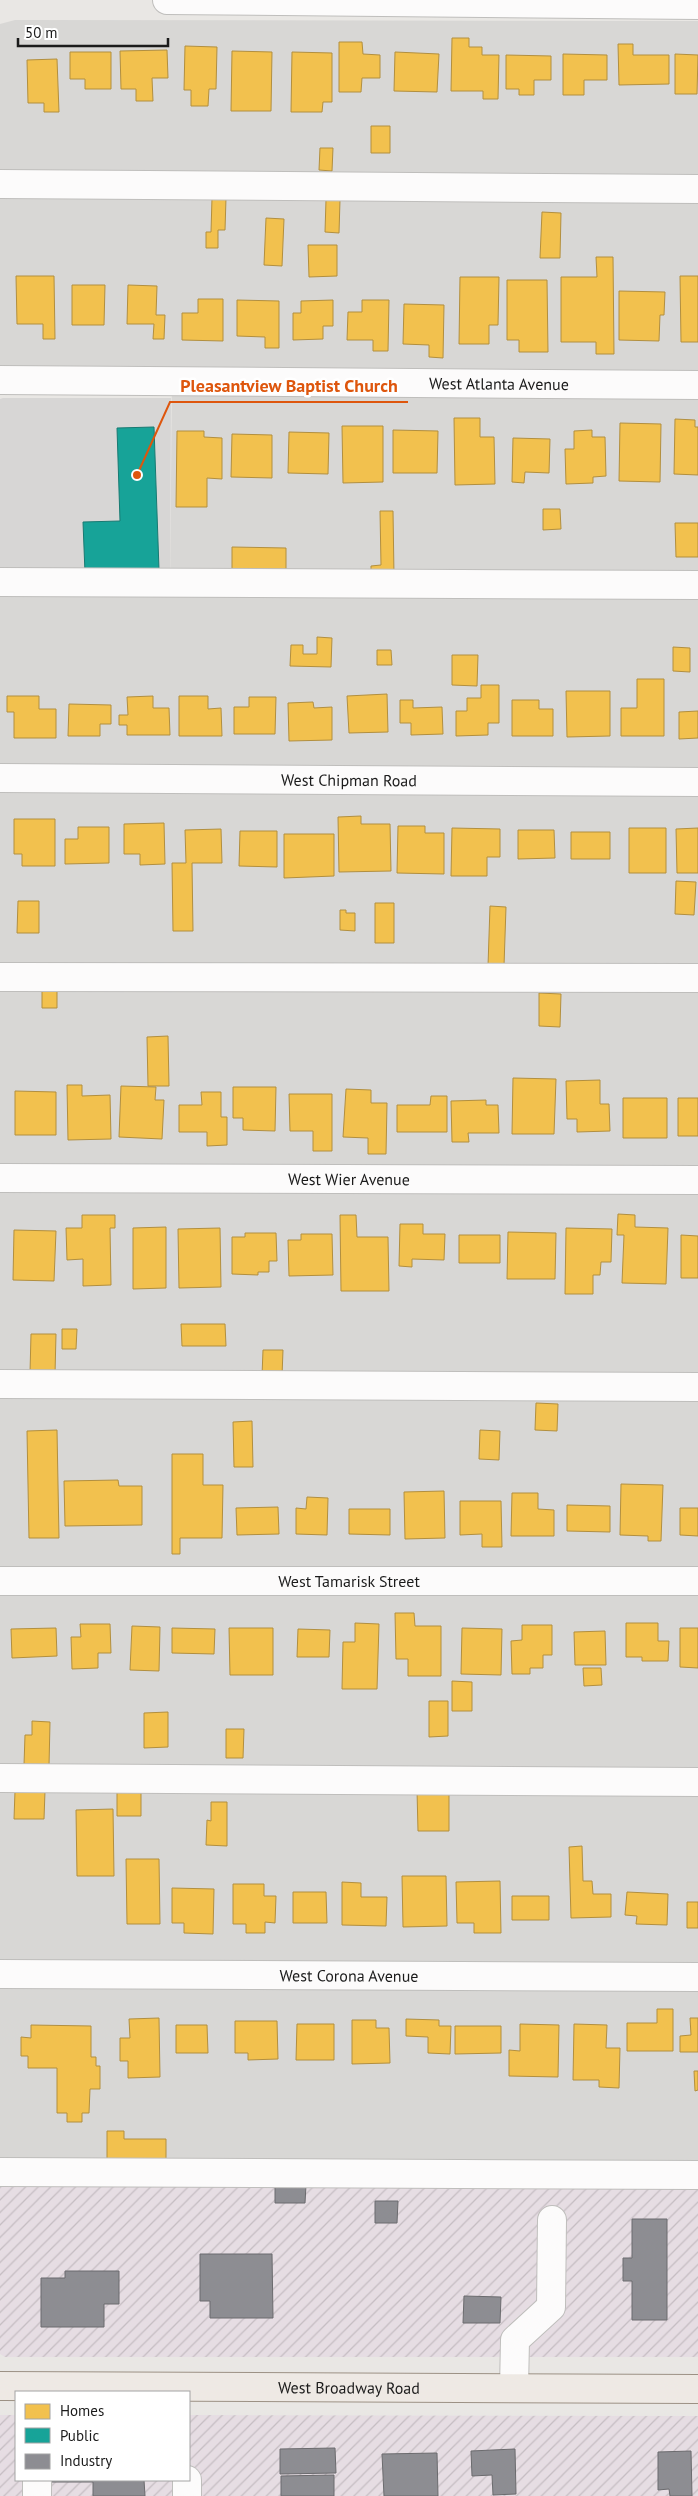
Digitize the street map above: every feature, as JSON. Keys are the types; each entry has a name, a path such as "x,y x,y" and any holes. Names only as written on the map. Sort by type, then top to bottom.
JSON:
{"main road":[{"name":"West Broadway Road","path":"0,2386 184,2389 698,2389"}],"street":[{"path":"167,0 476,1 698,5"},
{"path":"0,184 698,189"},
{"name":"West Atlanta Avenue","path":"0,380 698,385"},
{"path":"0,582 698,585"},
{"name":"West Chipman Road","path":"0,778 698,782"},
{"path":"0,977 698,978"},
{"name":"West Wier Avenue","path":"0,1178 698,1180"},
{"path":"0,1384 698,1387"},
{"name":"West Tamarisk Street","path":"0,1581 698,1581"},
{"path":"0,1778 698,1782"},
{"name":"West Corona Avenue","path":"0,1974 698,1977"},
{"path":"0,2172 698,2175"},
{"path":"514,2388 516,2340 551,2307 552,2220"},
{"path":"37,2481 37,2496"},
{"path":"186,2481 187,2496"}],"shaded area":[{"path":"15,20 698,21 698,2167 0,2166 0,593 170,594 172,372 0,367 0,24"},
{"path":"171,398 170,575 0,572 0,399"},
{"path":"168,2183 698,2185 698,2357 5,2357 0,2354 0,2187"},
{"path":"0,2415 15,2415 15,2481 190,2481 190,2415 698,2416 698,2496 0,2496"}],"building: Homes":[{"path":"452,38 469,38 469,47 482,47 482,55 499,55 498,99 483,99 483,91 451,91"},
{"path":"339,42 362,42 363,54 380,55 380,78 362,78 361,92 339,92"},
{"path":"618,44 633,44 633,55 669,55 669,84 619,85"},
{"path":"185,46 217,47 216,89 209,89 208,106 191,106 191,90 184,90"},
{"path":"167,50 168,78 152,78 153,101 136,101 136,89 121,89 120,51"},
{"path":"232,51 272,52 271,111 231,111"},
{"path":"70,52 111,52 111,89 85,89 85,79 70,79"},
{"path":"292,52 332,53 332,102 323,102 322,112 291,112"},
{"path":"395,52 439,54 437,92 394,91"},
{"path":"563,54 607,55 607,80 584,80 584,95 563,95"},
{"path":"675,54 698,55 697,94 675,94"},
{"path":"506,55 551,56 551,80 534,80 534,95 519,95 519,89 506,89"},
{"path":"57,59 59,112 44,112 44,103 28,103 27,60"},
{"path":"371,126 390,126 390,153 371,153"},
{"path":"320,148 333,148 332,171 319,170"},
{"path":"212,198 226,198 225,230 218,230 218,248 206,248 206,232 211,232"},
{"path":"326,200 340,200 339,233 325,232"},
{"path":"542,212 561,213 560,258 540,258"},
{"path":"266,218 284,219 282,266 264,265"},
{"path":"308,245 337,245 337,276 309,277"},
{"path":"596,257 613,257 614,354 596,354 596,342 561,342 561,277 597,277"},
{"path":"16,276 54,276 55,339 43,339 43,324 17,324"},
{"path":"680,276 698,276 698,342 681,342"},
{"path":"460,277 499,277 498,325 489,325 489,344 459,344"},
{"path":"507,280 547,280 548,352 519,352 519,340 507,340"},
{"path":"72,285 105,285 104,325 72,325"},
{"path":"128,285 157,286 156,315 165,315 164,339 153,339 154,324 127,324"},
{"path":"619,291 665,292 664,315 660,315 659,341 619,340"},
{"path":"198,299 223,299 223,341 182,340 182,313 198,313"},
{"path":"237,300 279,301 279,348 265,348 265,337 237,336"},
{"path":"333,300 333,326 323,326 323,339 293,340 293,313 301,313 301,301"},
{"path":"362,300 389,300 388,351 373,351 373,340 347,340 348,312 362,312"},
{"path":"404,304 444,305 443,358 429,357 429,345 403,344"},
{"path":"454,418 480,418 480,437 494,437 495,484 455,485"},
{"path":"675,419 695,420 695,427 698,427 698,475 674,474"},
{"path":"620,423 661,424 660,482 619,481"},
{"path":"342,426 383,426 383,482 343,483"},
{"path":"393,430 438,431 437,473 393,473"},
{"path":"592,430 592,437 605,437 606,476 593,477 593,483 566,484 565,449 574,449 574,431"},
{"path":"177,431 204,431 204,437 222,438 222,479 207,478 207,507 176,507"},
{"path":"289,432 329,433 328,474 288,473"},
{"path":"232,434 272,435 272,478 231,477"},
{"path":"513,438 550,439 549,473 525,472 524,483 512,482"},
{"path":"543,509 560,509 561,529 543,530"},
{"path":"380,511 393,511 394,576 371,576 371,566 381,565"},
{"path":"675,523 698,523 698,557 676,557"},
{"path":"232,547 286,548 286,576 232,575"},
{"path":"317,637 332,638 331,667 290,666 291,645 303,645 303,654 317,654"},
{"path":"673,647 690,648 690,672 673,671"},
{"path":"377,650 391,650 392,665 377,665"},
{"path":"452,655 478,655 477,686 452,685"},
{"path":"637,679 664,679 664,736 621,736 621,708 637,708"},
{"path":"481,685 499,685 499,723 488,723 488,735 456,736 456,711 467,711 467,698 481,698"},
{"path":"566,691 610,691 610,736 567,737"},
{"path":"387,694 388,732 349,733 347,696"},
{"path":"7,696 39,696 39,709 56,709 56,738 14,738 14,712 7,712"},
{"path":"153,696 153,708 169,708 170,735 127,735 127,725 119,725 119,715 128,715 127,697"},
{"path":"179,696 208,696 208,709 221,708 222,736 179,736"},
{"path":"249,697 276,697 275,734 234,734 234,707 249,707"},
{"path":"400,700 413,700 413,708 442,707 443,734 411,735 411,723 400,723"},
{"path":"512,700 539,700 539,709 553,709 553,736 512,736"},
{"path":"313,702 314,708 332,707 332,740 289,741 288,703"},
{"path":"69,704 111,705 111,724 100,724 100,736 68,736"},
{"path":"698,711 698,738 679,739 679,712"},
{"path":"361,816 361,824 390,824 391,871 339,872 338,817"},
{"path":"14,819 55,819 55,866 22,866 22,854 14,854"},
{"path":"164,823 165,864 140,865 140,854 124,854 124,824"},
{"path":"398,826 425,826 425,833 444,833 444,874 397,873"},
{"path":"78,827 109,827 109,863 65,864 65,839 78,839"},
{"path":"452,828 500,829 500,857 487,857 487,876 451,876"},
{"path":"629,828 666,828 666,873 629,873"},
{"path":"698,828 698,873 677,873 676,829"},
{"path":"221,829 222,863 192,863 193,931 173,931 172,863 186,863 185,830"},
{"path":"518,830 554,830 555,858 518,859"},
{"path":"240,831 277,831 277,867 239,866"},
{"path":"571,832 610,832 610,859 571,859"},
{"path":"284,834 334,834 334,876 284,878"},
{"path":"676,881 696,882 694,915 675,914"},
{"path":"18,901 39,901 39,933 17,933"},
{"path":"375,903 394,903 394,943 375,943"},
{"path":"490,906 506,907 504,966 488,966"},
{"path":"340,910 346,910 346,913 355,913 355,931 340,930"},
{"path":"42,989 57,989 57,1008 42,1008"},
{"path":"539,993 561,994 560,1027 539,1026"},
{"path":"168,1036 169,1086 148,1086 147,1037"},
{"path":"513,1078 556,1079 554,1134 512,1134"},
{"path":"600,1080 600,1104 609,1104 610,1131 577,1132 577,1119 567,1119 566,1081"},
{"path":"67,1085 82,1085 82,1096 110,1095 111,1139 68,1140"},
{"path":"121,1086 156,1087 155,1100 164,1100 162,1139 119,1137"},
{"path":"233,1087 276,1087 275,1131 243,1130 243,1118 233,1118"},
{"path":"346,1089 371,1090 371,1103 387,1103 386,1154 368,1154 368,1138 343,1137"},
{"path":"15,1091 56,1092 56,1135 15,1135"},
{"path":"201,1092 221,1092 221,1117 227,1117 227,1145 207,1146 207,1132 179,1132 179,1105 202,1105"},
{"path":"289,1094 332,1094 332,1151 313,1151 313,1131 290,1131"},
{"path":"431,1096 447,1096 447,1132 397,1132 397,1105 430,1105"},
{"path":"623,1098 667,1098 667,1138 623,1138"},
{"path":"678,1098 698,1098 698,1136 678,1136"},
{"path":"486,1100 486,1105 498,1105 499,1133 468,1133 469,1142 452,1142 451,1101"},
{"path":"618,1214 635,1215 635,1227 668,1228 666,1284 622,1283 624,1235 617,1235"},
{"path":"82,1215 115,1215 115,1228 110,1228 111,1285 83,1286 83,1259 67,1260 66,1228 82,1228"},
{"path":"340,1215 356,1215 357,1237 388,1237 389,1291 341,1291"},
{"path":"400,1224 423,1224 423,1234 445,1234 444,1260 412,1259 412,1267 399,1266"},
{"path":"166,1227 166,1288 133,1289 133,1228"},
{"path":"220,1228 221,1287 179,1288 178,1229"},
{"path":"566,1228 612,1229 611,1262 601,1262 600,1275 593,1275 593,1294 565,1294"},
{"path":"14,1230 56,1231 54,1281 13,1280"},
{"path":"508,1232 556,1233 555,1279 507,1279"},
{"path":"245,1233 276,1233 277,1261 269,1261 269,1272 258,1272 258,1275 232,1274 232,1237 245,1237"},
{"path":"301,1234 332,1234 333,1275 289,1276 288,1240 301,1240"},
{"path":"459,1235 500,1235 500,1263 459,1263"},
{"path":"681,1235 698,1236 698,1278 681,1278"},
{"path":"181,1324 225,1324 226,1346 182,1346"},
{"path":"62,1329 77,1329 76,1349 62,1349"},
{"path":"31,1334 56,1334 55,1374 30,1373"},
{"path":"263,1350 283,1350 282,1376 262,1376"},
{"path":"536,1403 558,1404 557,1431 535,1430"},
{"path":"252,1421 253,1467 234,1467 233,1422"},
{"path":"57,1430 59,1538 29,1538 27,1431"},
{"path":"480,1430 500,1431 499,1460 479,1459"},
{"path":"172,1454 203,1454 203,1485 223,1485 222,1538 180,1538 180,1554 172,1554"},
{"path":"118,1480 119,1486 142,1486 142,1525 65,1526 64,1481"},
{"path":"621,1484 663,1485 661,1541 648,1541 648,1536 620,1535"},
{"path":"444,1491 445,1538 405,1539 404,1492"},
{"path":"512,1493 538,1493 538,1509 554,1510 554,1536 511,1536"},
{"path":"307,1497 328,1498 327,1535 296,1534 296,1508 306,1509"},
{"path":"460,1501 501,1501 502,1547 482,1547 482,1534 460,1535"},
{"path":"567,1505 610,1506 610,1532 567,1531"},
{"path":"278,1507 279,1534 237,1535 236,1508"},
{"path":"680,1508 698,1508 698,1536 680,1535"},
{"path":"349,1509 390,1509 390,1535 349,1534"},
{"path":"395,1613 414,1613 415,1626 441,1626 441,1676 408,1676 408,1659 396,1659"},
{"path":"355,1623 379,1624 377,1689 342,1689 343,1642 355,1642"},
{"path":"626,1623 658,1623 658,1641 669,1641 668,1661 642,1661 642,1657 626,1657"},
{"path":"80,1624 110,1624 111,1653 98,1653 98,1668 72,1669 71,1637 81,1637"},
{"path":"522,1625 552,1625 552,1655 543,1655 543,1668 530,1668 530,1674 512,1674 511,1641 522,1640"},
{"path":"132,1626 160,1627 159,1671 130,1670"},
{"path":"56,1628 57,1656 12,1658 11,1629"},
{"path":"172,1628 215,1629 214,1654 172,1653"},
{"path":"229,1628 273,1628 273,1675 230,1675"},
{"path":"462,1628 502,1629 501,1675 461,1674"},
{"path":"680,1628 698,1628 698,1668 680,1667"},
{"path":"298,1629 330,1630 329,1657 297,1657"},
{"path":"605,1631 606,1665 575,1665 574,1632"},
{"path":"583,1668 601,1668 602,1685 584,1686"},
{"path":"452,1681 472,1682 472,1711 452,1711"},
{"path":"429,1701 448,1701 448,1736 429,1737"},
{"path":"168,1712 168,1747 144,1748 144,1713"},
{"path":"32,1721 50,1722 49,1766 24,1765 25,1735 32,1735"},
{"path":"226,1729 244,1729 243,1758 226,1758"},
{"path":"117,1789 141,1789 141,1816 117,1816"},
{"path":"417,1790 449,1790 449,1831 418,1831"},
{"path":"15,1791 45,1791 44,1819 14,1819"},
{"path":"211,1802 227,1802 227,1846 206,1845 207,1820 211,1821"},
{"path":"113,1809 114,1876 77,1876 76,1810"},
{"path":"582,1846 583,1881 592,1881 593,1894 611,1894 611,1917 571,1918 569,1847"},
{"path":"126,1859 159,1859 160,1924 127,1924"},
{"path":"402,1876 446,1876 447,1926 403,1927"},
{"path":"500,1881 501,1933 474,1933 474,1923 457,1923 456,1882"},
{"path":"342,1882 361,1883 361,1897 387,1897 386,1926 342,1925"},
{"path":"233,1884 264,1884 264,1896 276,1896 275,1923 265,1922 265,1933 246,1933 246,1924 233,1924"},
{"path":"172,1888 214,1889 213,1934 184,1933 184,1923 172,1923"},
{"path":"293,1892 326,1892 327,1923 293,1923"},
{"path":"627,1892 668,1894 667,1925 636,1924 637,1916 625,1915"},
{"path":"512,1896 549,1896 549,1920 512,1920"},
{"path":"687,1902 698,1902 698,1928 687,1928"},
{"path":"657,2009 673,2009 673,2051 627,2051 627,2023 657,2023"},
{"path":"159,2018 160,2077 128,2078 128,2061 120,2061 120,2038 130,2038 129,2019"},
{"path":"690,2018 698,2018 698,2052 680,2052 680,2036 691,2035"},
{"path":"406,2019 439,2020 439,2026 451,2026 450,2054 428,2053 428,2037 406,2036"},
{"path":"352,2020 376,2020 376,2028 389,2028 390,2063 352,2064"},
{"path":"235,2021 277,2021 278,2059 248,2060 248,2053 235,2053"},
{"path":"297,2024 334,2024 334,2060 296,2060"},
{"path":"520,2024 559,2025 558,2077 509,2076 509,2050 520,2051"},
{"path":"574,2024 607,2025 606,2048 620,2048 619,2088 599,2087 599,2080 573,2080"},
{"path":"31,2025 91,2026 91,2057 96,2057 96,2066 100,2066 100,2089 90,2089 89,2113 82,2113 82,2122 67,2122 67,2113 57,2113 57,2068 28,2068 28,2056 21,2056 21,2037 31,2038"},
{"path":"176,2025 207,2025 208,2053 176,2053"},
{"path":"455,2026 501,2026 501,2053 455,2054"},
{"path":"694,2071 698,2071 698,2090 695,2091"},
{"path":"107,2131 124,2131 124,2139 166,2139 166,2166 107,2167"}],"building: Public":[{"path":"154,427 159,570 85,573 83,522 120,521 117,428"}],"building: Industry":[{"path":"275,2185 306,2185 305,2203 275,2203"},
{"path":"375,2201 398,2201 397,2223 375,2223"},
{"path":"632,2219 667,2219 667,2320 632,2320 632,2281 623,2281 623,2258 632,2258"},
{"path":"200,2254 272,2254 273,2318 210,2318 210,2301 200,2301"},
{"path":"65,2271 119,2271 119,2304 104,2304 104,2327 41,2327 41,2278 65,2278"},
{"path":"464,2296 501,2297 500,2323 463,2323"},
{"path":"335,2448 336,2473 280,2474 280,2449"},
{"path":"515,2449 516,2494 493,2495 492,2475 472,2476 471,2451"},
{"path":"691,2451 692,2496 670,2496 669,2489 658,2490 658,2452"},
{"path":"437,2453 438,2496 384,2496 382,2454"},
{"path":"334,2475 334,2496 281,2496 281,2476"},
{"path":"144,2481 145,2496 93,2496 93,2482 51,2482"}],"place":[{"name":"Pleasantview Baptist Church","path":"137,475"}]}
